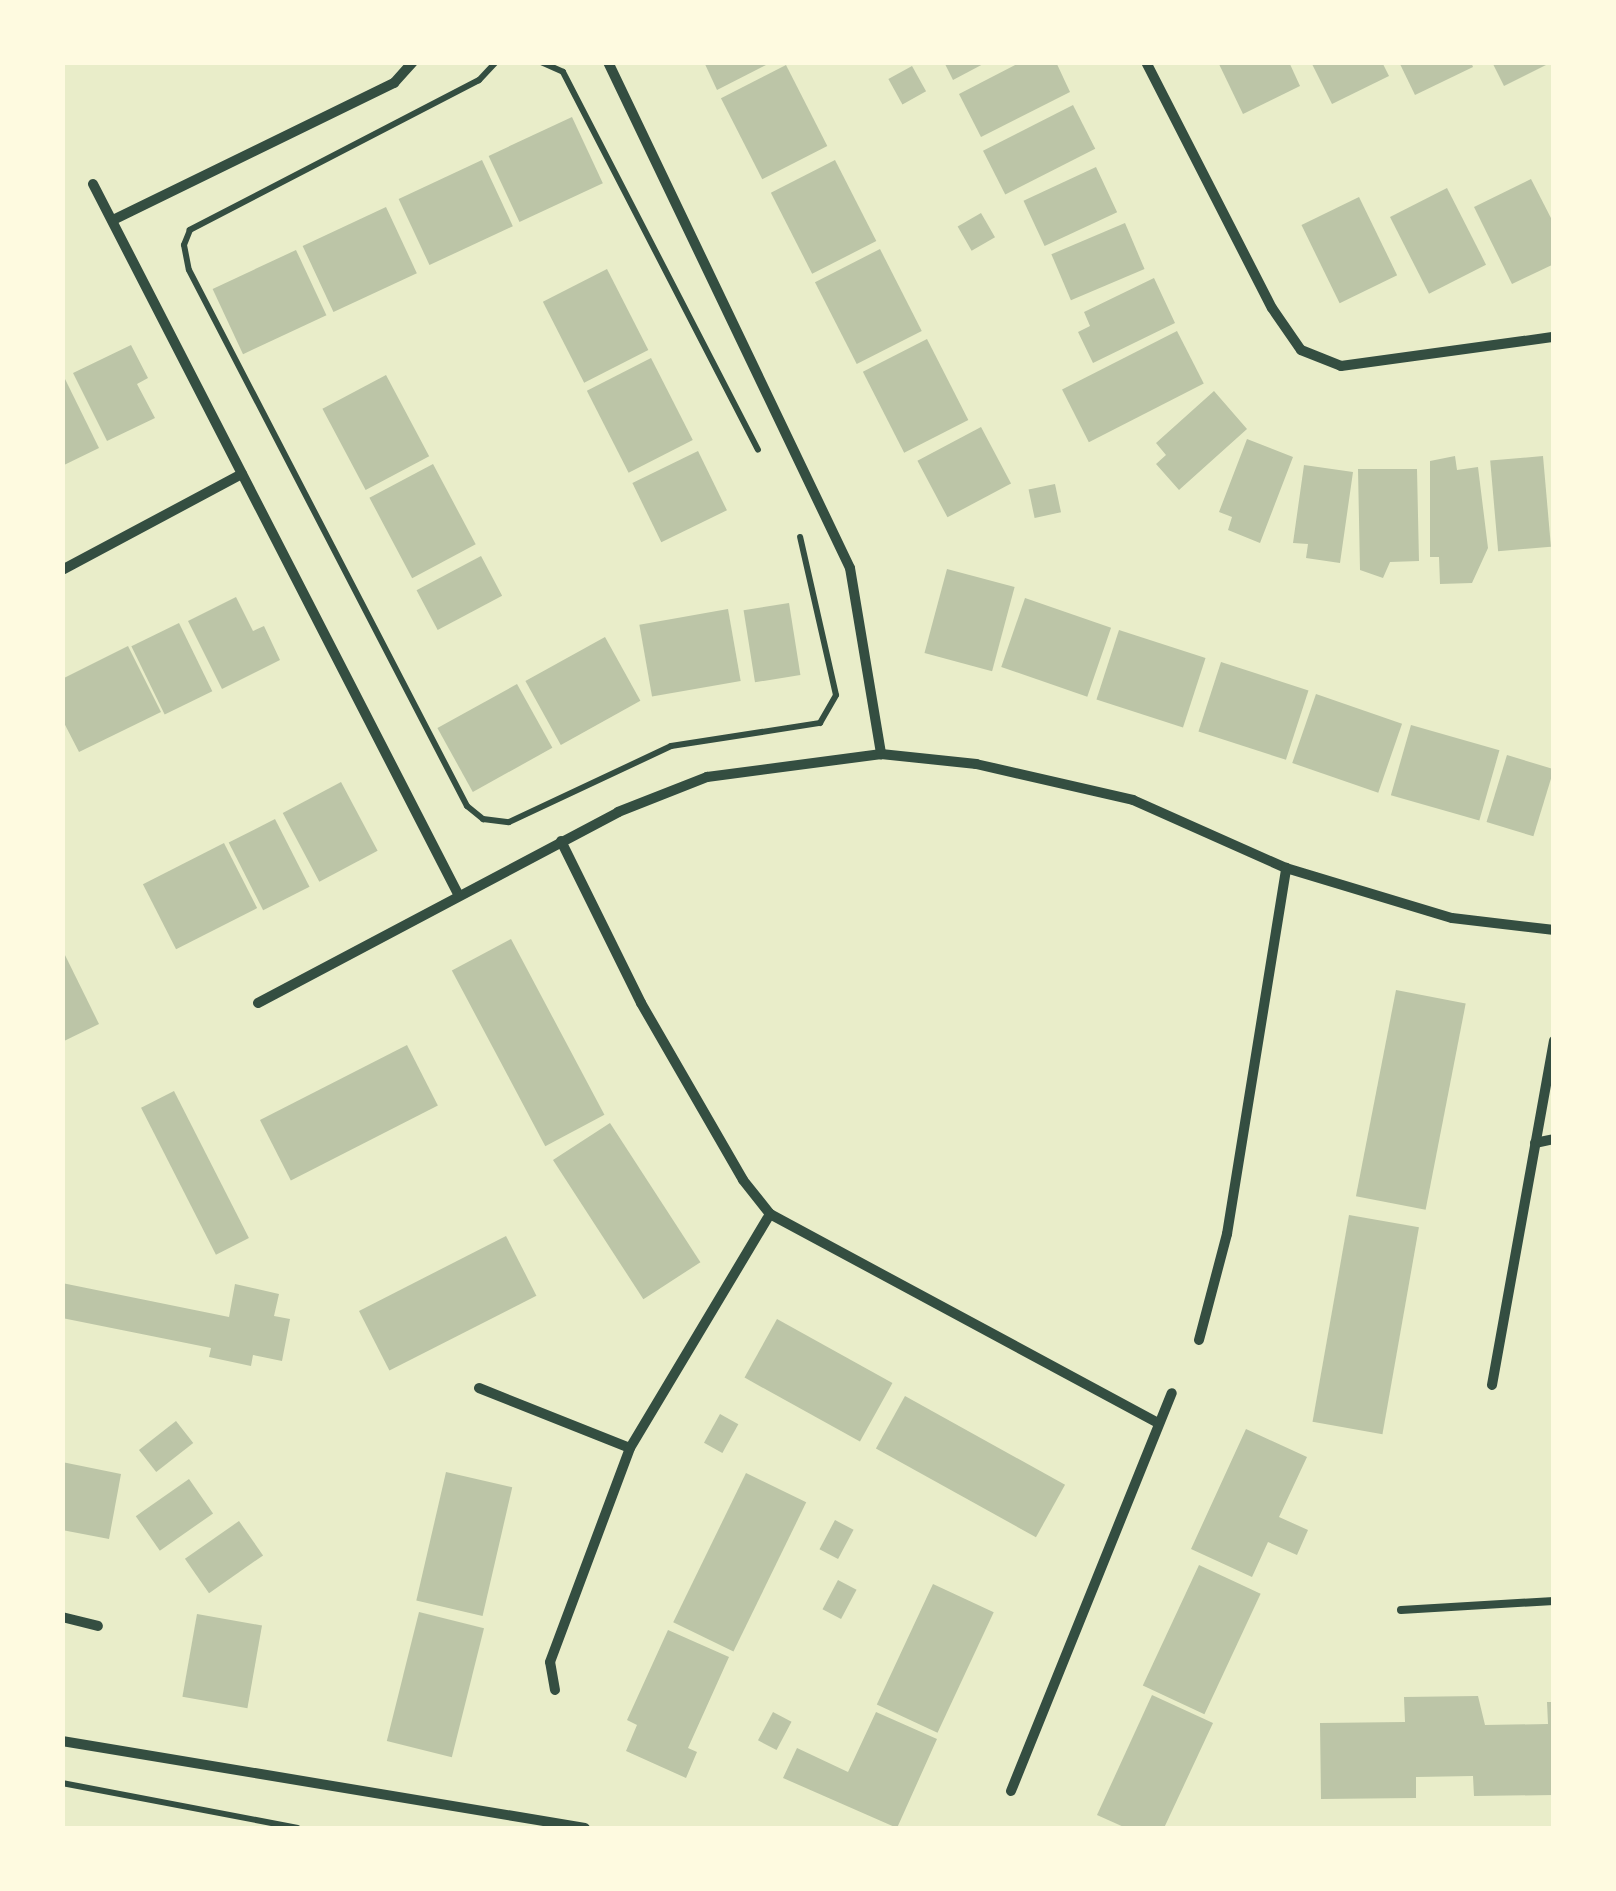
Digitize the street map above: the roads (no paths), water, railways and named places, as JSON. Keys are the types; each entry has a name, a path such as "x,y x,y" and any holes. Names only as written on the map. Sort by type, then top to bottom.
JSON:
{"street":[{"path":"113,220 394,83 413,62"},
{"path":"608,62 850,568 881,754"},
{"path":"1146,62 1272,308 1301,350 1340,366 1554,337"},
{"path":"93,184 458,894"},
{"path":"62,570 242,474"},
{"path":"258,1003 561,841 706,777 881,754 976,764 1133,800 1286,868 1452,918 1554,930"},
{"path":"561,841 641,1003 743,1180 770,1214 1158,1422"},
{"path":"1198,1340 1227,1234 1286,868"},
{"path":"1492,1385 1554,1042"},
{"path":"1535,1143 1554,1140"},
{"path":"555,1690 550,1662 630,1448 770,1214"},
{"path":"479,1388 630,1448"},
{"path":"1011,1790 1172,1393"},
{"path":"62,1618 98,1626"},
{"path":"62,1740 585,1828"}],"lane":[{"path":"1400,1610 1554,1601"}]}
